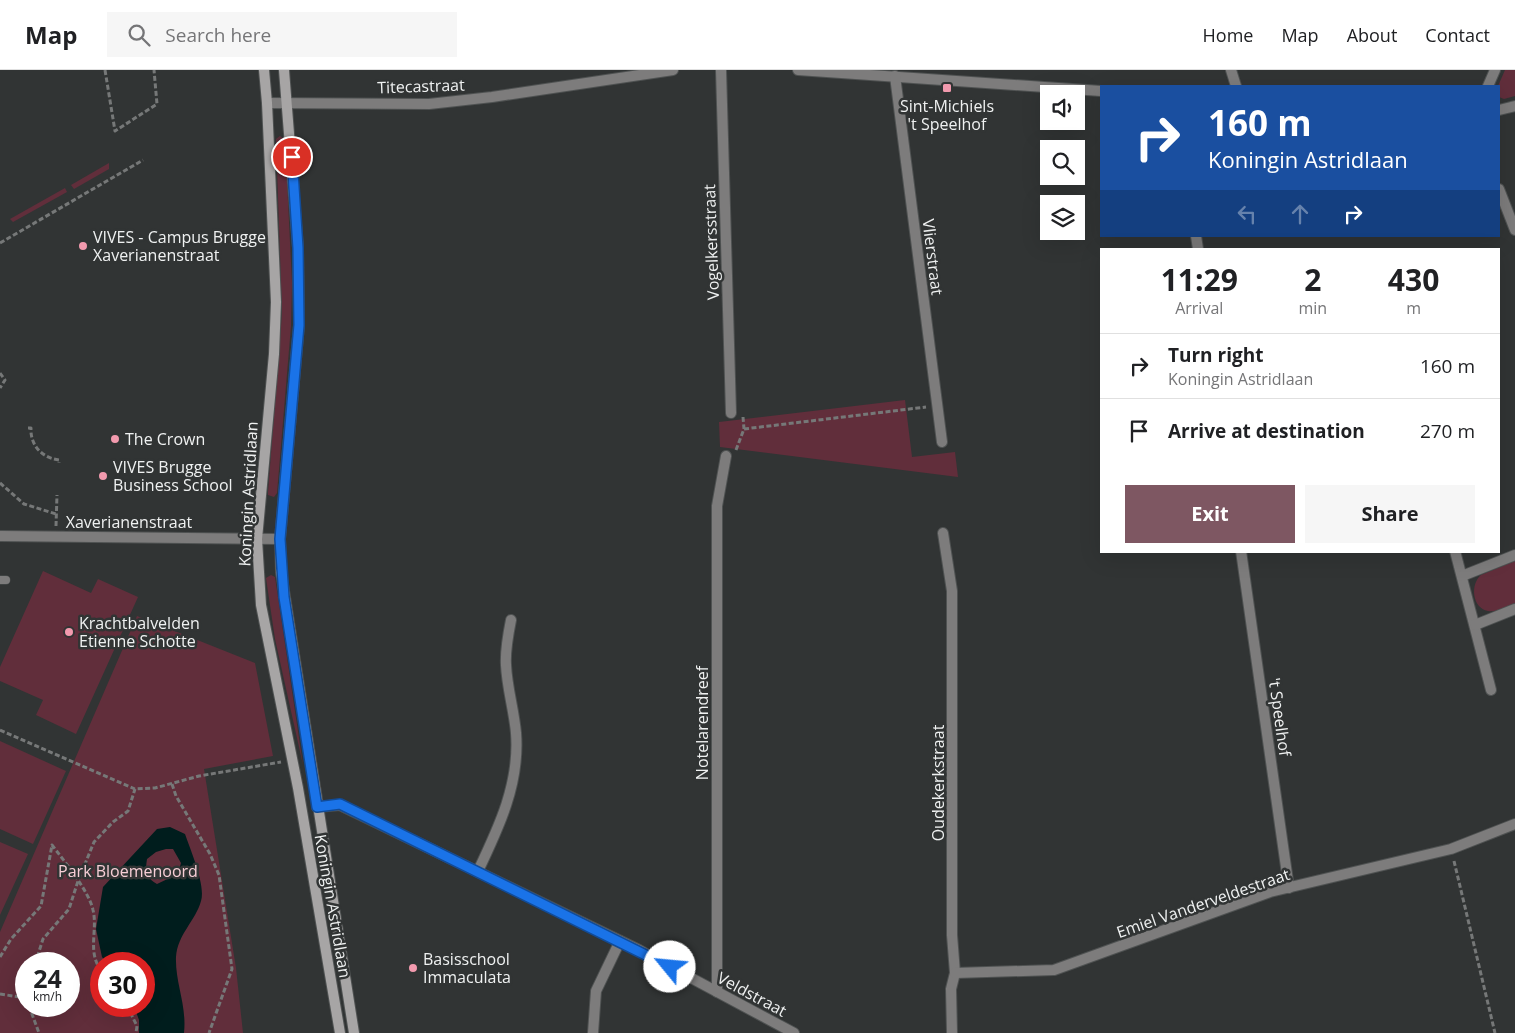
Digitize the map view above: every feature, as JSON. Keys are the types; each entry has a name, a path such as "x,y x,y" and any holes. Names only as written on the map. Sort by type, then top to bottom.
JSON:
{"main road":[{"name":"Koningin Astridlaan","path":"264,70 268,103 276,302 274,354 258,539 260,605 298,788 340,1033"},
{"name":"Koningin Astridlaan","path":"284,70 298,248 299,325 280,539 284,597 317,807 340,934 354,1033"}],"street":[{"name":"Titecastraat","path":"268,103 429,104 492,97 672,70"},
{"name":"Vogelkersstraat","path":"721,70 731,412"},
{"path":"798,70 1100,91"},
{"path":"1231,70 1236,85"},
{"path":"1488,85 1495,70"},
{"name":"Vlierstraat","path":"895,76 942,442"},
{"path":"1500,110 1515,106"},
{"path":"1500,192 1515,230"},
{"name":"Notelarendreef","path":"717,992 717,506 726,456"},
{"name":"Oudekerkstraat","path":"943,533 952,591 952,935 955,973 951,989 952,1033"},
{"name":"Xaverianenstraat","path":"0,536 280,539"},
{"name":"'t Speelhof","path":"1241,553 1289,888"},
{"path":"1456,553 1491,690"},
{"path":"1462,576 1515,555"},
{"path":"1475,625 1515,609"},
{"path":"478,871 498,830 513,782 516,734 506,666 510,620"},
{"name":"Veldstraat","path":"317,807 340,804 620,941 794,1033"},
{"name":"Emiel Vanderveldestraat","path":"955,973 1054,970 1270,892 1451,849 1515,824"},
{"path":"593,1033 596,992 620,941"}],"path":[{"path":"105,70 115,131 157,104 154,70"},
{"path":"0,243 143,160"},
{"path":"0,374 5,380 0,388"},
{"path":"726,456 734,455 744,429 937,406"},
{"path":"28,428 31,428 34,446 47,457 59,460 59,463"},
{"path":"0,483 24,504 56,514"},
{"path":"56,537 57,495"},
{"path":"0,730 135,789 156,788 199,776 282,762"},
{"path":"172,784 176,796 210,854 219,875 232,969 209,1033"},
{"path":"39,952 43,939 69,909 94,842 113,822 128,810 135,789"},
{"path":"0,957 11,940 41,906 52,845 78,881 93,910 95,952"},
{"path":"1451,849 1494,1033"},
{"path":"0,994 15,996"},
{"path":"33,1017 39,1033"},
{"path":"133,1017 137,1026 136,1033"}],"green space":[{"path":"1505,70 1515,70 1515,96 1504,99 1500,97 1500,85 1498,85"},
{"path":"280,136 285,140 292,283 291,326 277,493 274,497 268,495 268,492 282,313 276,139"},
{"path":"109,163 109,169 74,189 71,185"},
{"path":"65,188 67,192 13,222 10,219"},
{"path":"905,400 912,457 955,452 958,477 720,447 719,422"},
{"path":"1515,561 1515,603 1494,611 1483,609 1476,601 1474,595 1477,579 1481,575"},
{"name":"Krachtbalvelden Etienne Schotte","path":"43,571 91,593 98,579 138,597 76,734 36,715 43,700 0,681 0,667"},
{"path":"271,575 275,577 303,765 275,639 266,578"},
{"name":"Park Bloemenoord","path":"137,616 255,663 273,756 204,769 236,968 243,1033 0,1033 0,932"},
{"path":"0,741 66,771 33,844 0,829"},
{"path":"0,842 28,854 0,915"}],"water":[{"path":"170,827 185,834 197,867 202,894 199,908 177,949 176,967 184,1013 184,1033 139,1033 138,1017 155,1017 155,952 101,952 96,929 103,887 157,829","holes":["173,849 181,863 178,874 157,884 147,874 147,859 156,852"]}],"place":[{"name":"Sint-Michiels 't Speelhof","path":"947,88"},
{"name":"VIVES - Campus Brugge Xaverianenstraat","path":"83,246"},
{"name":"The Crown","path":"115,439"},
{"name":"VIVES Brugge Business School","path":"103,476"},
{"name":"Krachtbalvelden Etienne Schotte","path":"69,632"},
{"name":"Basisschool Immaculata","path":"413,968"}],"route":[{"path":"292,157 298,248 299,325 280,557 284,597 317,807 340,804 639,950 670,967"}]}
